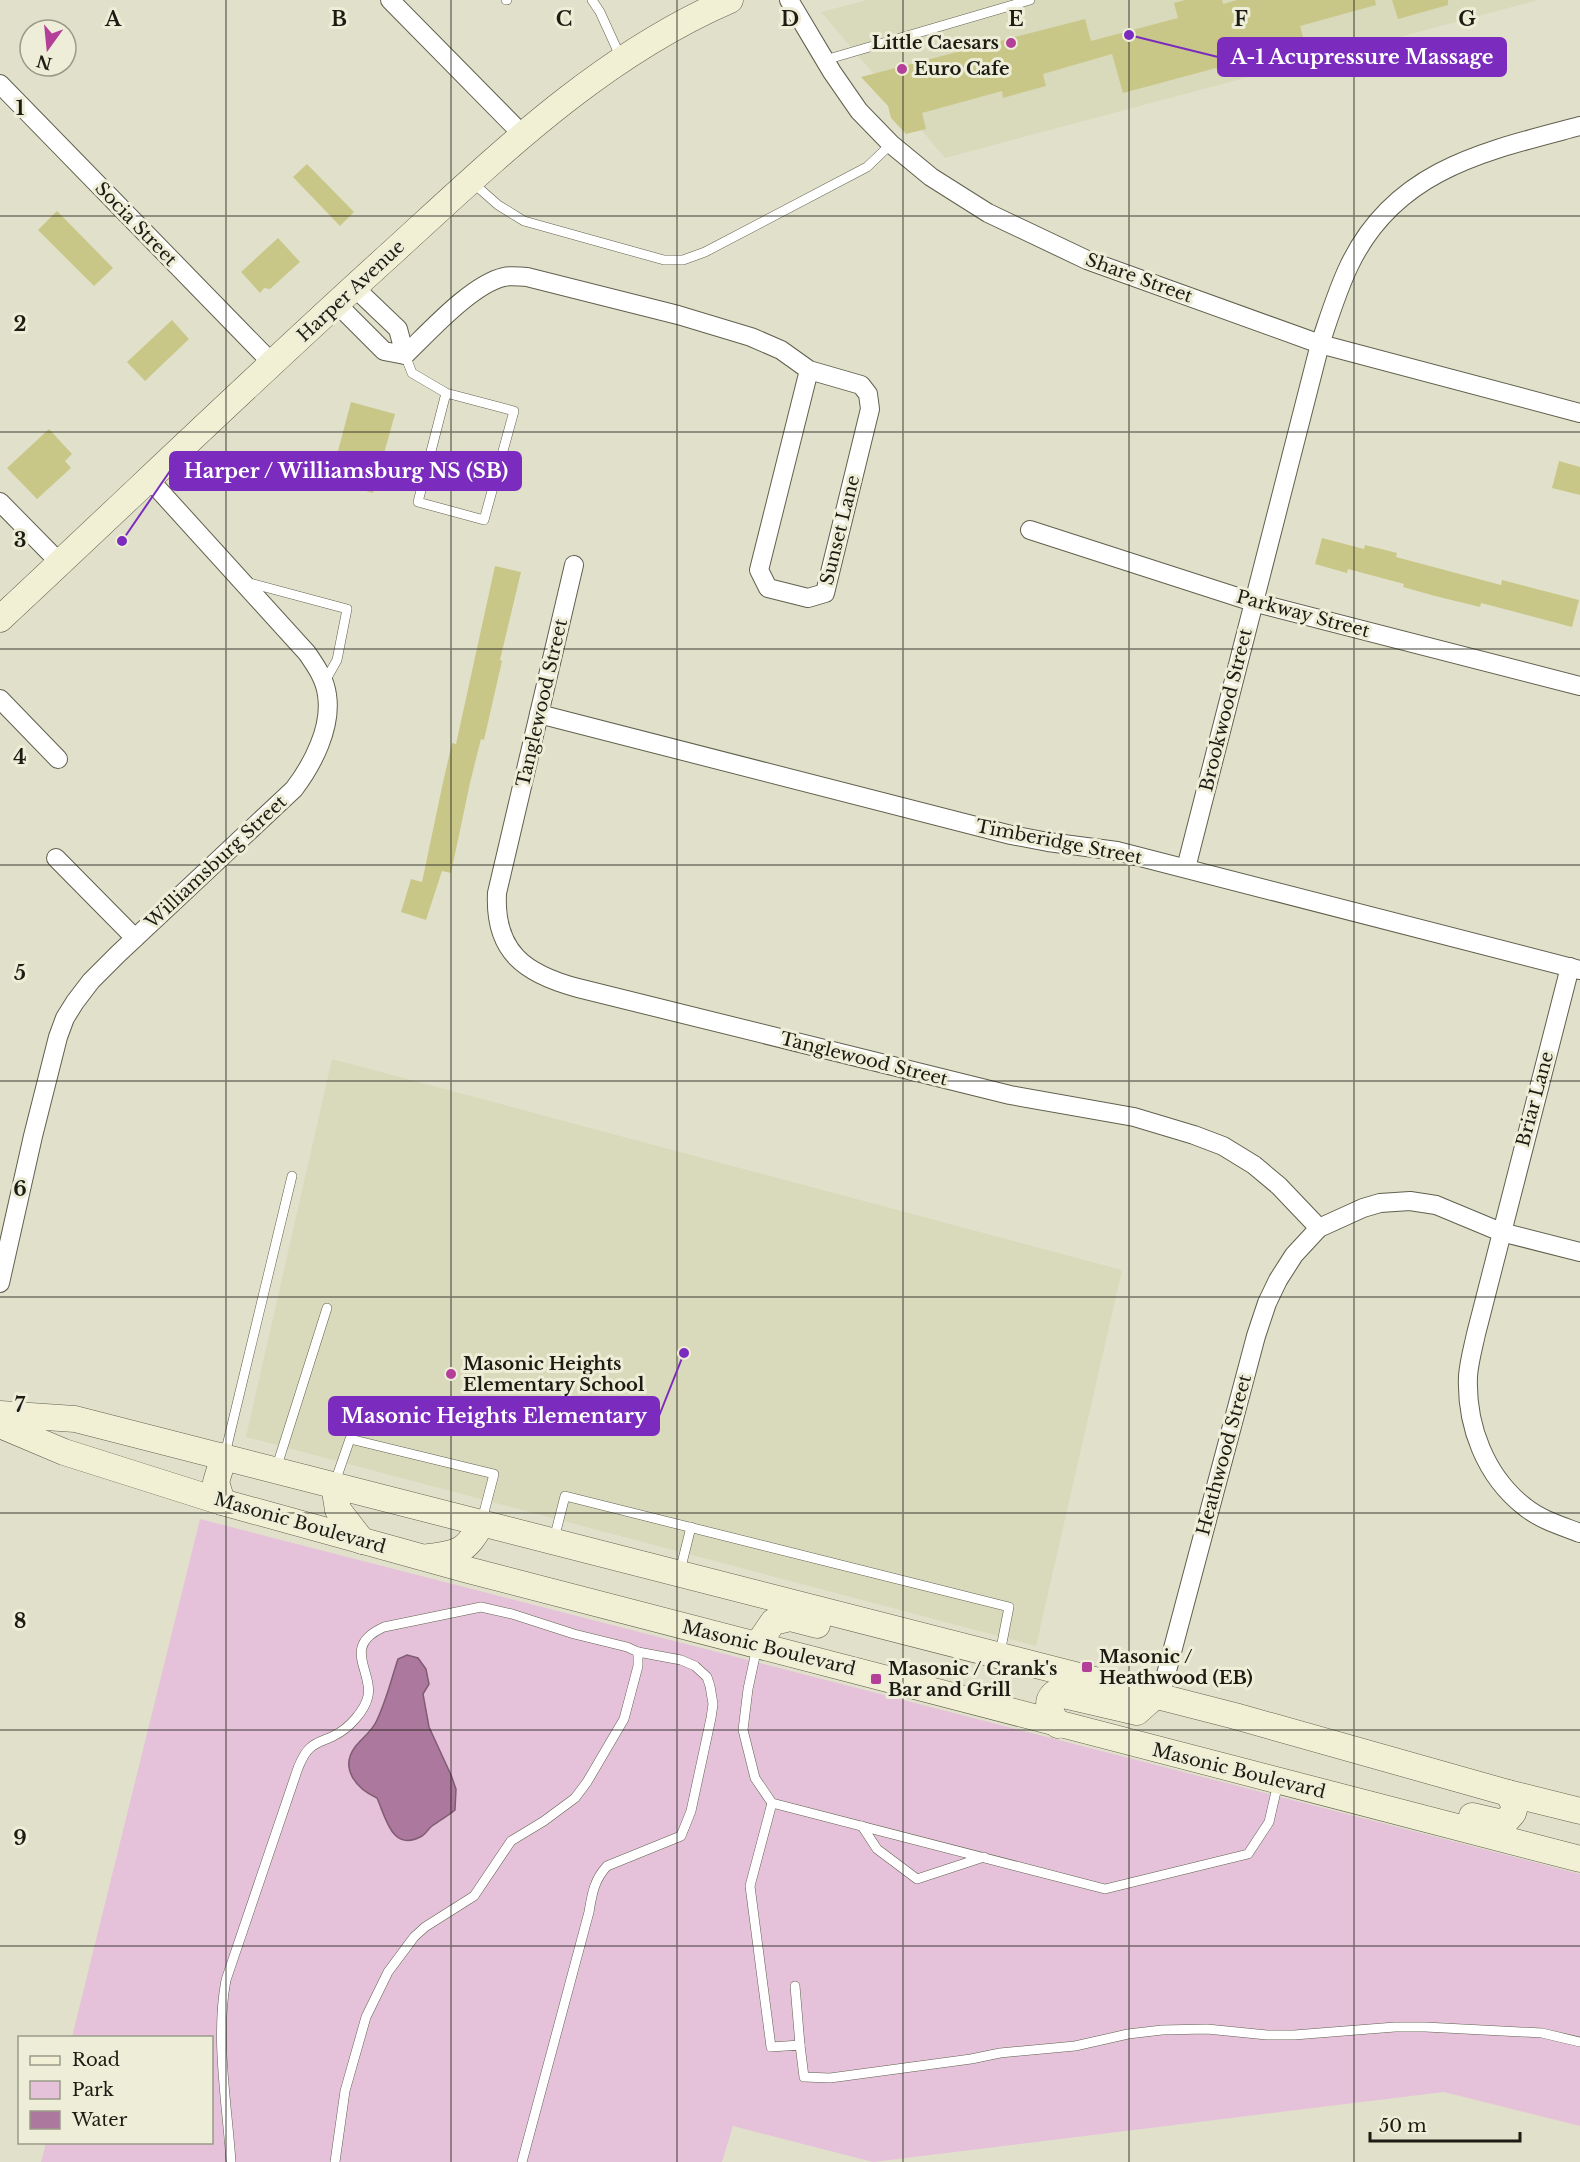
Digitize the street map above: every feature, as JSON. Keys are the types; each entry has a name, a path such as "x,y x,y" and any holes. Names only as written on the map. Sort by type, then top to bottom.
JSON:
{"main road":[{"name":"Harper Avenue","path":"0,619 345,295 522,134 622,60 665,32 730,0"},
{"path":"0,1414 75,1419 276,1469 1157,1696 1580,1810"},
{"name":"Masonic Boulevard","path":"0,1425 64,1452 222,1502 423,1558 1580,1859"},
{"path":"222,1502 216,1482 224,1456"},
{"path":"334,1485 338,1510 362,1541"},
{"path":"423,1558 456,1553 472,1541 482,1523"},
{"path":"758,1644 773,1622 790,1618 884,1640 962,1646"},
{"path":"1058,1725 1048,1703 1050,1697 1055,1693 1137,1712 1157,1696"},
{"path":"1388,1809 1449,1810 1498,1822 1506,1821 1513,1813 1515,1806 1508,1792"}],"street":[{"path":"390,0 522,134"},
{"name":"Share Street","path":"789,0 859,111 891,144 931,177 988,213 1087,260 1320,344 1580,413"},
{"name":"Socia Street","path":"0,84 273,364"},
{"name":"Brookwood Street","path":"1186,867 1320,344 1349,266 1366,236 1384,214 1426,178 1455,163 1491,150 1580,126"},
{"name":"Sunset Lane","path":"405,355 487,282 506,276 527,277 678,315 751,337 781,350 809,370 861,385 868,394 870,409 825,593 808,598 768,588 759,570 809,370"},
{"path":"345,295 398,329 405,355 384,351 345,295"},
{"name":"Williamsburg Street","path":"0,1283 33,1136 65,1018 91,981 294,789 305,774 321,738 326,717 328,697 324,683 318,668 307,653 150,479"},
{"path":"0,502 60,563"},
{"name":"Parkway Street","path":"1030,530 1253,602 1580,686"},
{"name":"Tanglewood Street","path":"574,565 497,893 496,912 499,927 522,965 537,975 578,988 998,1092 1134,1118 1194,1134 1223,1146 1254,1165 1279,1186 1319,1228"},
{"path":"0,699 57,759"},
{"name":"Timberidge Street","path":"539,714 1011,835 1117,850 1575,968"},
{"path":"56,858 135,938"},
{"name":"Briar Lane","path":"1575,968 1501,1232 1468,1373 1468,1399 1472,1426 1484,1456 1492,1471 1511,1494 1526,1508 1552,1523 1580,1533"},
{"path":"1319,1228 1363,1208 1380,1203 1410,1201 1436,1205 1501,1232 1580,1252"},
{"name":"Heathwood Street","path":"1157,1696 1267,1303 1278,1280 1294,1256 1319,1228"}],"lane":[{"path":"592,0 622,60"},
{"path":"825,60 1030,0"},
{"path":"470,181 498,205 524,221 664,260 684,260 705,252 867,166 891,144"},
{"path":"405,355 412,373 446,393 514,411 484,520 418,502 446,393"},
{"path":"241,580 347,609 338,660 324,683"},
{"path":"224,1456 292,1176"},
{"path":"276,1469 327,1308"},
{"path":"334,1485 350,1439 494,1474 482,1523"},
{"path":"554,1541 564,1496 1009,1607 999,1655"},
{"path":"679,1574 691,1527"},
{"path":"231,2162 221,2030 226,1980 298,1768 308,1749 348,1726 363,1707 368,1695 361,1657 367,1639 375,1631 384,1627 481,1607 638,1652 681,1660 695,1666 707,1677 712,1704 705,1754 691,1811 681,1836 607,1866 593,1886 589,1912 522,2162"},
{"path":"758,1644 748,1689 743,1730 755,1778 772,1803 1106,1888 1248,1854 1269,1822 1278,1781"},
{"path":"335,2162 345,2091 366,2017 388,1972 414,1937 474,1896 511,1841 544,1821 575,1798 624,1719 638,1666 638,1652"},
{"path":"772,1803 750,1886 771,2047 800,2045"},
{"path":"862,1826 877,1849 917,1879 984,1857"},
{"path":"795,1986 804,2077 830,2078 950,2062 1000,2052 1075,2046 1128,2034 1162,2030 1207,2029 1267,2035 1294,2035 1395,2027 1542,2033 1580,2042"}],"shaded area":[{"path":"867,0 1538,0 945,158 821,12"},
{"path":"332,1059 1122,1270 1036,1646 246,1437"}],"green space":[{"path":"200,1519 1580,1874 1580,2126 1444,2092 873,2162 733,2126 722,2162 41,2162 46,2144 213,2144 213,2036 72,2036"}],"water":[{"path":"407,1655 418,1658 426,1669 429,1684 423,1694 429,1727 456,1789 455,1810 432,1826 424,1835 412,1840 397,1837 392,1831 377,1798 357,1784 349,1763 355,1747 376,1722 386,1699 398,1659"}],"building":[{"path":"1185,0 1222,0 1223,4 1237,0 1375,0 1376,5 1300,26 1305,44 1123,93 1112,54 1043,74 1046,86 1003,98 1002,91 922,113 926,129 906,134 891,118 888,106 861,77 1085,19 1091,41 1178,18 1174,3"},
{"path":"1392,0 1448,0 1448,5 1398,19"},
{"path":"307,164 354,212 340,226 293,177"},
{"path":"57,211 113,268 94,286 38,230"},
{"path":"278,238 300,262 270,289 264,288 260,293 241,272"},
{"path":"172,320 189,339 145,381 127,362"},
{"path":"351,402 395,414 373,493 330,481"},
{"path":"49,429 72,454 65,461 71,468 37,499 7,468"},
{"path":"1559,461 1580,467 1580,495 1552,488"},
{"path":"1322,538 1364,549 1365,545 1397,553 1396,557 1501,585 1502,580 1579,600 1572,627 1481,603 1480,607 1435,596 1403,587 1404,584 1348,569 1347,573 1315,564"},
{"path":"495,566 521,572 484,740 481,739 470,783 451,873 442,871 426,920 401,912 411,879 422,882 452,743 456,744"}],"place":[{"name":"A-1 Acupressure Massage","path":"1129,35"},
{"name":"Little Caesars","path":"1011,43"},
{"name":"Euro Cafe","path":"902,69"},
{"name":"Harper / Williamsburg NS (SB)","path":"122,541"},
{"name":"Masonic Heights Elementary","path":"684,1353"},
{"name":"Masonic Heights Elementary School","path":"451,1374"},
{"name":"Masonic / Heathwood (EB)","path":"1087,1667"},
{"name":"Masonic / Crank's Bar and Grill","path":"876,1679"}]}
